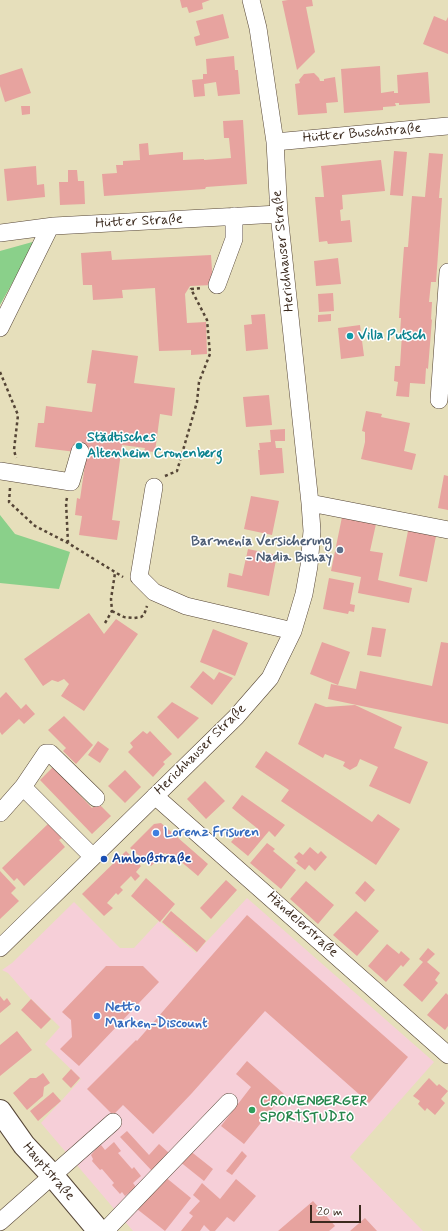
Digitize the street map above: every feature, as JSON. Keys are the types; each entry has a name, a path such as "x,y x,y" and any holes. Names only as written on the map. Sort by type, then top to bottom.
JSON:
{"main road":[{"name":"Hauptstraße","path":"0,1111 24,1146 52,1175 99,1231"}],"street":[{"name":"Herichhauser Straße","path":"0,948 236,717 270,678 293,631 304,594 310,566 312,531 310,503 279,214 276,142 258,28 251,0"},
{"name":"Hütter Buschstraße","path":"276,142 448,126"},
{"name":"Hütter Straße","path":"0,233 50,227 279,214"},
{"path":"217,285 234,239 234,216"},
{"path":"0,328 50,227"},
{"path":"439,400 448,272"},
{"path":"11,473 72,482 80,451"},
{"path":"154,487 139,577 154,592 186,606 293,631"},
{"path":"310,503 448,530"},
{"path":"0,813 23,787 46,753 50,753 96,798"},
{"path":"23,787 93,857"},
{"name":"Händelerstraße","path":"155,796 448,1055"},
{"path":"105,1231 229,1102"},
{"path":"0,1222 113,1122"}],"path":[{"path":"154,487 162,477 177,471 197,402 200,382 210,354 207,320 192,289 216,287 217,285"},
{"path":"0,372 18,415 9,502 35,526 68,543 115,573 128,580 139,577"},
{"path":"68,543 66,502 72,482"},
{"path":"104,623 112,611 111,599 115,573"},
{"path":"112,611 124,617 141,617 144,614 154,592"}],"shaded area":[{"path":"247,898 434,1062 350,1157 423,1231 133,1231 41,1123 81,1079 45,1044 60,1027 30,998 8,973 2,970 12,963 74,902 120,948 134,948 159,921 196,953"}],"green space":[{"path":"36,241 0,305 0,251"},
{"path":"0,515 15,534 70,552 59,589 0,583"}],"building":[{"path":"180,0 210,0 202,3 203,9 189,13 187,7 182,8"},
{"path":"312,0 313,6 306,7 315,52 297,70 282,1"},
{"path":"223,14 229,38 196,46 194,37 200,35 196,21"},
{"path":"434,16 446,21 448,17 448,54 423,44"},
{"path":"234,56 235,70 238,70 240,94 218,96 216,82 204,84 205,96 194,97 192,80 203,79 203,74 207,74 206,59"},
{"path":"380,66 381,93 394,91 394,93 398,93 397,75 428,72 430,103 399,105 399,103 395,103 396,106 383,107 383,110 344,113 341,69"},
{"path":"22,68 31,93 5,102 0,86 0,75"},
{"path":"314,73 320,81 335,77 338,102 326,103 327,113 298,115 295,84 300,83 299,80 304,74"},
{"path":"21,106 30,106 30,114 22,115"},
{"path":"243,120 247,184 206,187 205,189 104,196 102,174 117,173 116,165 123,165 123,161 140,160 139,144 148,143 149,155 183,152 183,160 231,158 229,138 224,138 223,121"},
{"path":"394,151 407,152 403,196 390,195"},
{"path":"429,153 443,154 439,198 442,198 436,282 431,282 429,302 432,302 431,320 432,319 428,369 426,368 425,384 410,383 409,397 396,396 398,382 394,381 395,366 400,366 402,334 400,334 401,318 399,318 404,247 408,247 412,196 425,197"},
{"path":"381,160 385,191 342,195 343,209 340,210 341,221 350,220 352,242 328,244 327,241 319,242 315,197 324,197 321,166"},
{"path":"36,166 37,185 44,184 45,197 7,201 4,169"},
{"path":"68,170 77,170 78,181 84,181 85,204 60,205 59,182 68,182"},
{"path":"111,251 112,260 211,255 213,285 190,286 185,294 187,323 206,322 207,354 191,355 191,350 159,351 155,288 122,290 123,298 93,300 92,285 83,285 81,253"},
{"path":"338,258 341,284 316,286 314,261"},
{"path":"333,293 334,311 319,312 318,294"},
{"path":"265,314 268,349 246,351 244,325 252,324 251,315"},
{"path":"331,314 331,321 318,322 318,315"},
{"name":"Villa Putsch","path":"360,325 364,356 341,359 338,328"},
{"name":"Städtisches Altenheim Cronenberg","path":"92,350 138,356 134,383 175,388 172,416 160,414 155,452 144,451 145,448 122,445 112,520 120,521 117,540 79,535 82,516 75,515 77,498 80,499 87,451 91,452 91,449 77,447 76,452 35,447 38,423 44,423 46,406 92,412 96,384 87,383"},
{"path":"269,395 272,425 246,427 243,397"},
{"path":"366,411 382,414 381,417 410,423 404,451 416,454 412,470 361,459 365,442 365,432 362,431"},
{"path":"285,429 285,441 275,441 276,448 282,448 284,473 260,475 258,450 260,450 259,443 271,442 270,430"},
{"path":"444,475 448,476 448,510 438,508"},
{"path":"251,496 279,501 272,535 244,529"},
{"path":"342,517 376,524 370,551 383,553 378,580 412,588 409,603 358,593 361,577 331,571"},
{"path":"409,526 437,531 427,582 399,576"},
{"path":"248,549 277,555 269,596 227,587 229,573 242,576"},
{"path":"329,578 354,583 350,604 355,605 354,612 349,611 348,614 323,609"},
{"path":"89,613 104,634 116,619 138,634 84,711 61,696 69,684 64,679 58,682 52,680 43,686 24,659"},
{"path":"372,627 386,629 381,657 367,655"},
{"path":"213,629 248,643 235,676 200,662"},
{"path":"322,642 350,652 338,685 310,674"},
{"path":"441,642 448,643 448,724 328,699 331,684 356,689 360,671 432,686"},
{"path":"203,671 214,680 219,672 233,678 212,705 190,687"},
{"path":"6,692 21,709 26,704 35,714 24,724 19,719 2,735 0,732 0,698"},
{"path":"172,702 199,718 178,739 157,717"},
{"path":"315,703 326,707 355,705 402,727 394,748 428,762 410,804 369,786 378,767 360,759 357,766 350,770 343,766 345,762 325,754 323,758 298,744"},
{"path":"64,716 93,745 76,764 63,751 66,748 48,730"},
{"path":"143,731 147,734 150,731 172,754 163,762 165,764 153,777 128,752 133,747 130,743"},
{"path":"98,741 109,749 100,763 88,755"},
{"path":"266,751 372,822 378,814 400,829 376,865 281,801 289,790 255,767"},
{"path":"54,766 78,783 73,788 92,808 98,803 111,816 92,834 40,780"},
{"path":"125,770 141,787 125,803 108,786"},
{"path":"205,781 225,801 206,819 187,799"},
{"path":"242,795 285,825 275,837 269,831 248,856 231,842 240,832 249,839 258,829 232,808"},
{"path":"49,823 62,838 59,840 65,847 24,886 17,878 14,881 2,868"},
{"path":"161,823 208,864 198,876 172,854 169,856 165,853 151,866 130,848 154,824"},
{"path":"267,843 275,849 273,851 296,870 281,889 250,863"},
{"path":"310,847 318,854 321,851 327,857 315,871 309,865 305,870 296,863 298,861 294,857 299,852 303,855"},
{"path":"126,851 141,866 136,872 140,876 135,881 131,876 120,887 123,890 118,895 116,893 107,903 113,908 104,916 82,894"},
{"path":"0,871 16,888 11,893 19,901 0,919"},
{"path":"146,878 175,904 160,922 131,896"},
{"path":"226,880 237,890 211,919 200,908"},
{"path":"306,881 334,905 318,924 290,899"},
{"path":"365,881 375,890 365,902 355,893"},
{"path":"171,911 206,941 197,952 162,922"},
{"path":"356,911 379,931 357,956 333,935"},
{"path":"247,915 408,1057 369,1103 265,1011 192,1093 153,1134 123,1105 113,1115 87,1089 136,1040 137,1041"},
{"path":"387,944 399,954 401,951 410,959 403,967 401,965 386,982 368,966"},
{"path":"428,948 435,954 427,962 440,973 435,980 438,983 422,1002 403,985 423,962 419,959"},
{"name":"Netto Marken-Discount","path":"106,966 143,966 159,982 79,1066 60,1049 72,1037 71,1020 62,1012"},
{"path":"446,993 448,995 448,1026 445,1030 427,1015"},
{"path":"0,996 4,1001 7,998 11,1004 0,1013"},
{"path":"31,999 51,1019 41,1029 21,1010"},
{"path":"17,1031 32,1050 0,1076 0,1045"},
{"name":"CRONENBERGER SPORTSTUDIO","path":"247,1061 284,1094 244,1144 221,1126 251,1087 236,1074"},
{"path":"71,1069 80,1078 71,1088 62,1079"},
{"path":"43,1073 50,1083 44,1087 43,1096 27,1110 13,1093 30,1078 36,1078"},
{"path":"429,1078 437,1086 439,1084 448,1091 441,1099 445,1103 435,1115 427,1108 425,1111 418,1104 420,1101 413,1096"},
{"path":"53,1092 61,1101 38,1121 30,1111"},
{"path":"127,1131 149,1155 159,1144 169,1153 153,1172 120,1137"},
{"path":"114,1142 121,1151 118,1153 132,1169 134,1167 141,1176 133,1183 136,1187 125,1196 122,1192 120,1194 112,1185 114,1183 102,1169 100,1170 92,1161 93,1159 91,1155 96,1149 101,1145 105,1150"},
{"path":"189,1150 213,1169 204,1181 179,1161"},
{"path":"242,1151 247,1156 232,1175 226,1171"},
{"path":"164,1176 191,1198 165,1231 137,1209"},
{"path":"236,1179 256,1196 234,1222 227,1217 215,1231 210,1231 204,1225 200,1231 181,1231 193,1216 189,1213 200,1201 193,1195 202,1183 220,1199"},
{"path":"313,1201 335,1226 329,1231 278,1231"},
{"path":"365,1218 377,1231 350,1231"}],"place":[{"name":"Villa Putsch","path":"350,336"},
{"name":"Städtisches Altenheim Cronenberg","path":"79,446"},
{"name":"Barmenia Versicherung - Nadia Bishay","path":"340,550"},
{"name":"Lorenz Frisuren","path":"156,833"},
{"name":"Amboßstraße","path":"104,859"},
{"name":"Netto Marken-Discount","path":"97,1016"},
{"name":"CRONENBERGER SPORTSTUDIO","path":"252,1110"}]}
